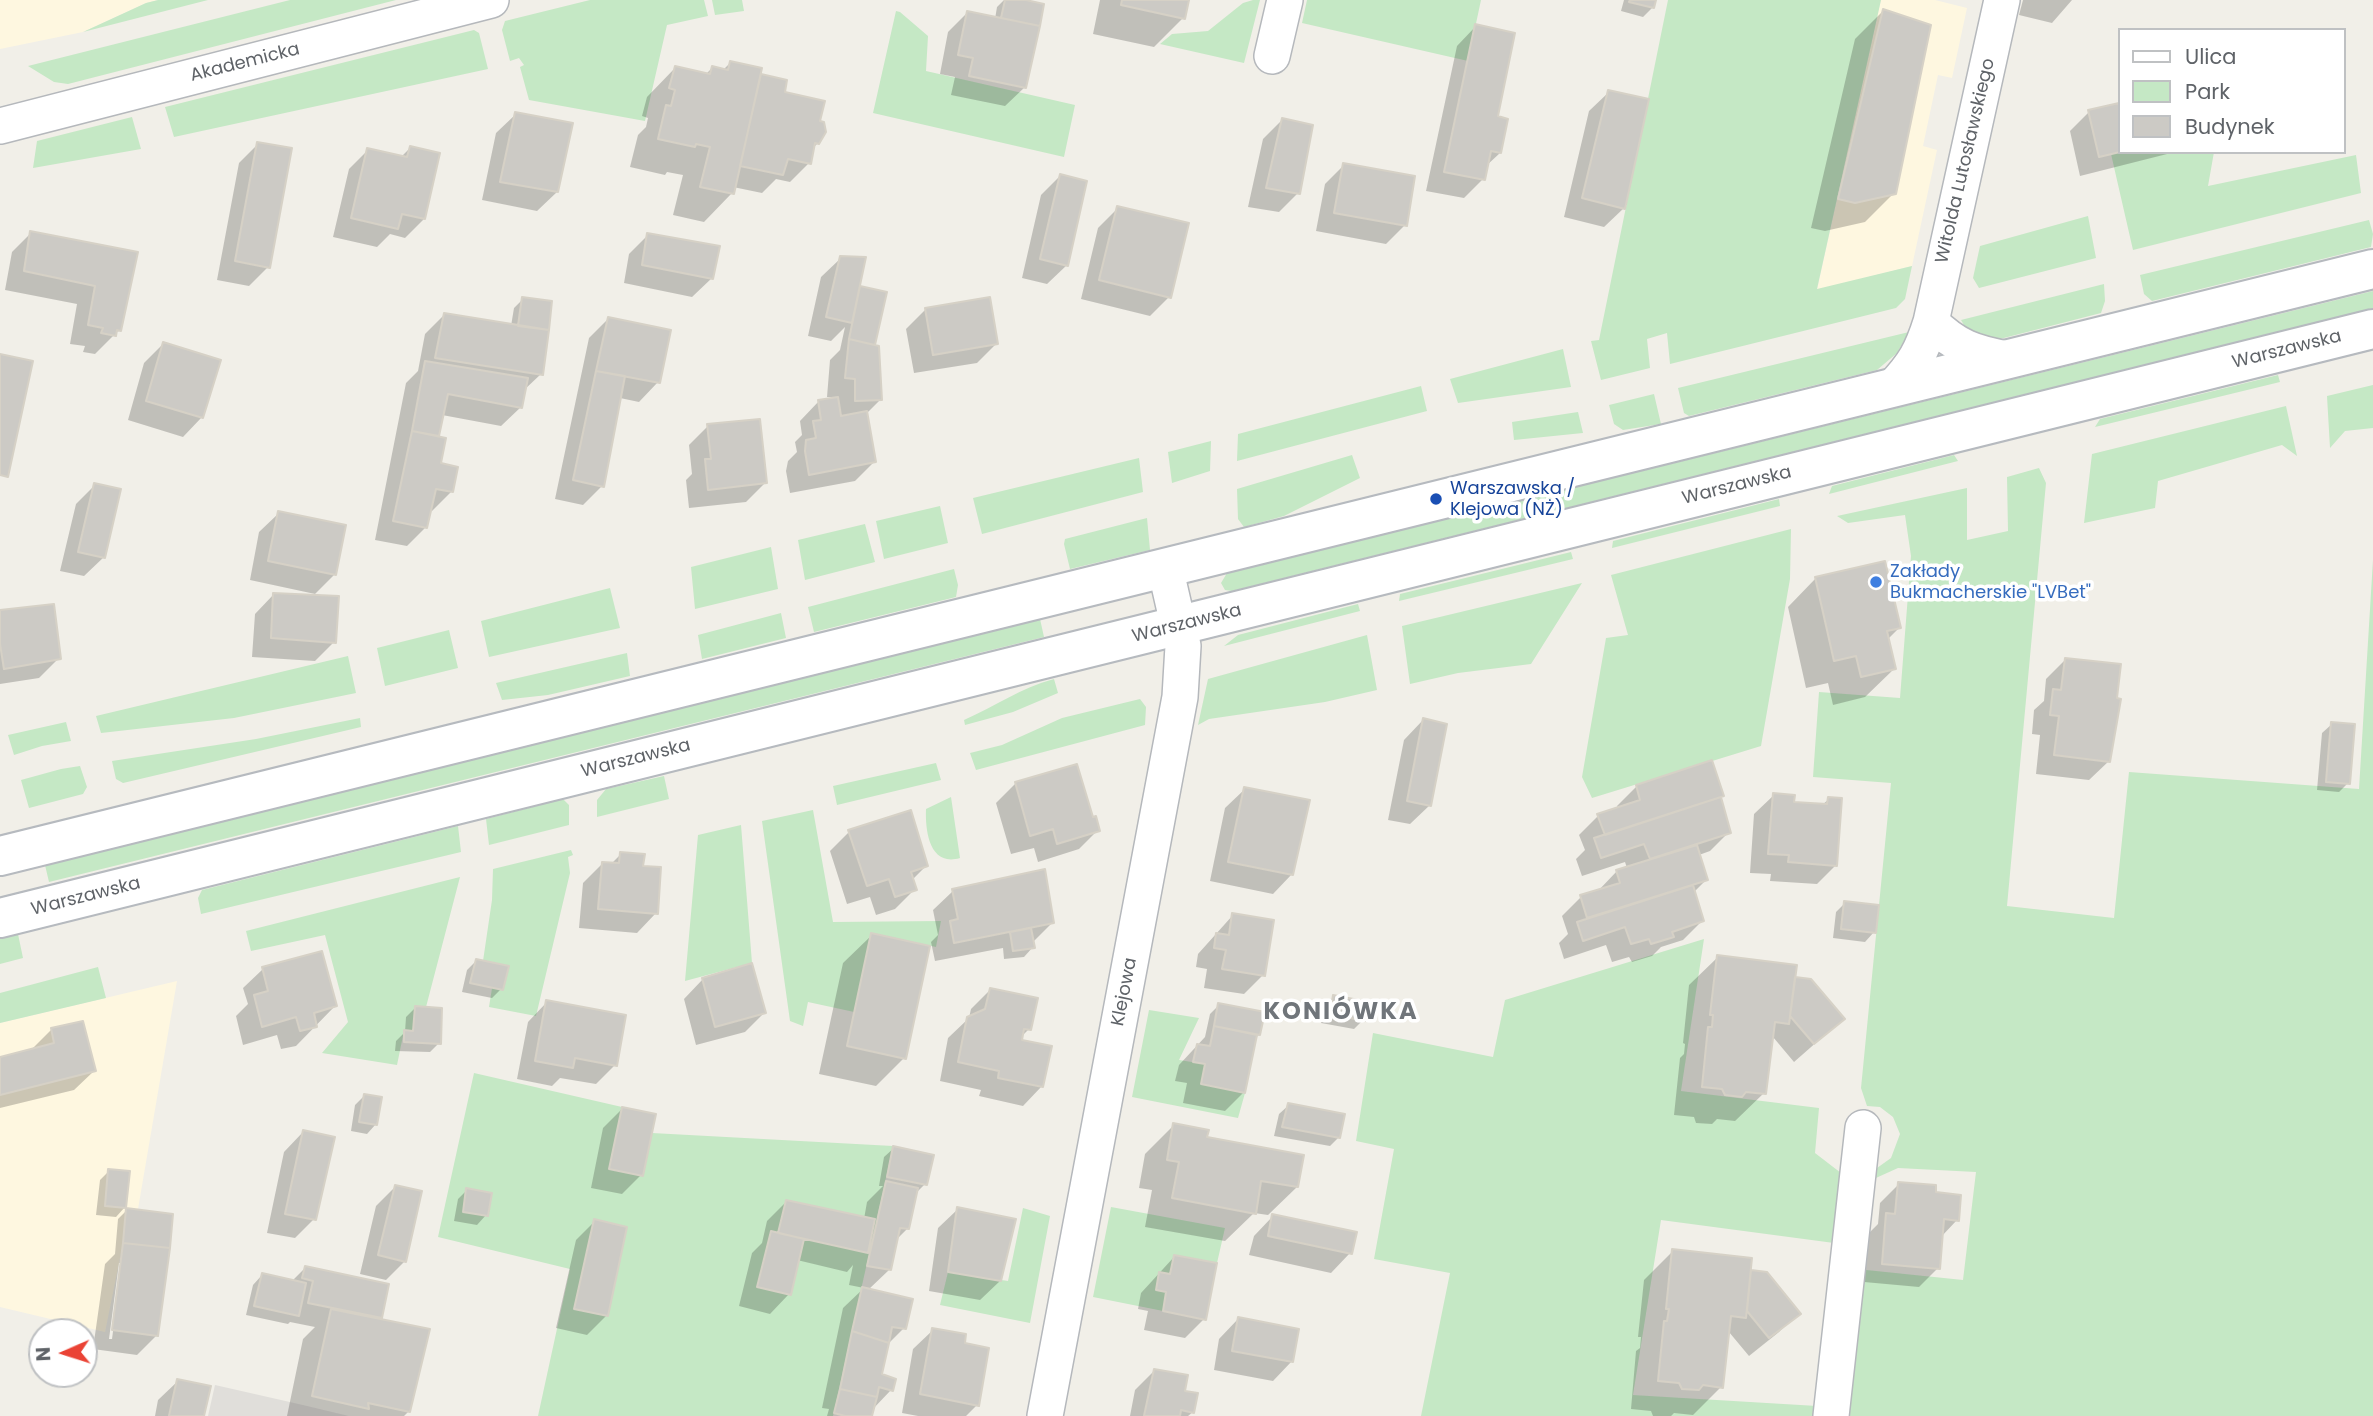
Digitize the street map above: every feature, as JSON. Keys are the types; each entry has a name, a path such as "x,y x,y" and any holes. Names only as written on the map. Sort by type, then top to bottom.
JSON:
{"main road":[{"path":"0,856 2373,269"},
{"name":"Warszawska","path":"0,918 2373,329"}],"street":[{"name":"Akademicka","path":"0,126 491,0"},
{"path":"1272,56 1285,0"},
{"name":"Witolda Lutosławskiego","path":"1893,387 1910,369 1922,350 1931,322 2002,0"},
{"path":"1931,322 1960,346 1979,354 2008,359"},
{"name":"Klejowa","path":"1045,1416 1180,697 1183,657 1179,626 1165,567"},
{"path":"1831,1416 1863,1128"}],"shaded area":[{"path":"0,0 158,0 83,32 0,49"},
{"path":"1881,0 1935,0 1967,8 1952,78 1938,75 1923,146 1937,150 1912,266 1817,290"},
{"path":"177,981 138,1209 123,1243 105,1332 98,1330 98,1318 46,1318 0,1307 0,1023"},
{"path":"215,1385 303,1405 349,1416 208,1416"}],"green space":[{"path":"158,0 208,0 83,32 146,3"},
{"path":"290,0 396,0 68,84 54,82 28,66"},
{"path":"590,0 704,0 708,16 667,25 645,121 529,100 520,67 524,65 519,58 510,61 502,30 505,21"},
{"path":"712,0 742,0 744,11 715,15"},
{"path":"1260,0 1244,63 1160,44 1172,34 1208,31 1243,3"},
{"path":"1307,0 1481,0 1468,61 1302,23"},
{"path":"1668,0 1881,0 1817,289 1912,266 1905,299 1896,308 1670,364 1667,333 1647,339 1650,368 1601,380 1591,341 1599,340"},
{"path":"896,11 928,36 926,71 1075,105 1064,157 873,113"},
{"path":"474,30 479,33 488,69 174,137 165,107"},
{"path":"132,117 141,149 33,168 37,141"},
{"path":"2111,154 2214,154 2208,186 2356,155 2361,193 2133,250"},
{"path":"2088,216 2096,258 1979,288 1973,278 1980,246"},
{"path":"2369,220 2373,234 2371,247 2152,301 2144,294 2140,275"},
{"path":"2104,284 2105,301 2101,313 1996,340 1967,330 1961,320"},
{"path":"2373,291 2373,308 1232,591 1225,590 1221,583 1227,573"},
{"path":"1909,332 1897,353 1877,370 1689,416 1684,413 1678,388"},
{"path":"1563,349 1571,387 1458,403 1450,379"},
{"path":"2278,375 2280,382 2095,427 2100,419"},
{"path":"2373,385 2373,428 2345,431 2330,448 2327,396"},
{"path":"1421,386 1427,411 1237,461 1238,434"},
{"path":"1654,394 1661,424 1623,430 1614,424 1609,405"},
{"path":"2286,406 2297,456 2282,445 2158,481 2155,508 2084,523 2092,454"},
{"path":"1578,412 1583,433 1514,440 1512,422"},
{"path":"1211,441 1210,471 1172,483 1168,452"},
{"path":"1352,455 1360,478 1284,516 1244,527 1238,519 1237,489"},
{"path":"1954,455 1958,461 1829,494 1832,486"},
{"path":"1139,458 1143,492 982,534 973,498"},
{"path":"2039,468 2046,483 2007,906 2114,918 2129,772 2359,789 2373,560 2373,1416 1841,1416 1857,1269 1963,1280 1976,1172 1898,1168 1867,1182 1877,1168 1891,1158 1900,1134 1893,1117 1880,1107 1867,1106 1861,1088 1891,783 1813,777 1819,692 1900,698 1911,556 1905,515 1848,523 1837,516 1967,488 1967,540 2008,531 2007,477"},
{"path":"1779,499 1780,506 1612,548 1613,541"},
{"path":"940,506 948,543 884,559 876,521"},
{"path":"1147,518 1150,550 1070,569 1065,539"},
{"path":"865,524 875,562 805,580 798,540"},
{"path":"1791,529 1790,579 1761,746 1592,798 1582,777 1606,638 1628,635 1611,575"},
{"path":"771,547 778,589 695,609 691,567"},
{"path":"1571,552 1573,559 1399,601 1400,594"},
{"path":"954,569 958,585 956,597 814,632 808,607"},
{"path":"1582,583 1531,664 1458,673 1410,684 1402,626"},
{"path":"610,588 620,628 489,657 481,621"},
{"path":"1358,604 1360,611 1224,646 1238,635"},
{"path":"781,613 786,638 702,659 698,635"},
{"path":"1040,619 1044,637 49,882 45,865"},
{"path":"449,630 458,668 385,686 377,648"},
{"path":"1367,635 1377,690 1325,702 1209,719 1198,725 1208,679"},
{"path":"627,653 630,676 548,695 502,700 496,683"},
{"path":"348,656 356,693 234,718 101,733 96,716"},
{"path":"1054,679 1058,693 1013,712 965,725 964,720 1019,692"},
{"path":"1140,699 1146,707 1145,725 976,770 970,753 1002,745 1062,718"},
{"path":"360,718 361,727 123,783 116,779 112,761 256,739"},
{"path":"66,722 71,741 14,755 8,735"},
{"path":"936,763 941,780 837,805 833,786"},
{"path":"80,766 87,787 83,794 29,808 21,780"},
{"path":"664,776 669,799 597,817 597,800 606,789"},
{"path":"951,797 960,858 950,859 936,853 931,846 926,809"},
{"path":"563,799 569,805 569,825 489,845 486,819"},
{"path":"813,810 833,922 941,921 936,947 871,933 854,1012 808,1002 803,1026 790,1021 762,821"},
{"path":"741,825 752,963 685,981 698,835"},
{"path":"458,826 461,852 201,914 198,898 202,890"},
{"path":"571,850 573,855 568,857 570,873 536,1016 489,1007 492,988 503,990 483,961 492,900 493,869"},
{"path":"460,877 426,1007 415,1006 413,1031 404,1031 397,1065 322,1053 348,1022 325,935 251,951 246,931"},
{"path":"18,934 23,958 0,964 0,939"},
{"path":"1704,939 1681,1091 1819,1108 1815,1153 1841,1173 1834,1243 1661,1220 1633,1395 1817,1406 1816,1416 1421,1416 1450,1273 1374,1259 1394,1149 1356,1141 1373,1033 1493,1057 1505,1000"},
{"path":"98,967 106,998 0,1023 0,993"},
{"path":"1149,1010 1199,1018 1179,1060 1205,1064 1202,1084 1245,1093 1238,1118 1132,1097"},
{"path":"474,1073 622,1107 610,1169 643,1176 652,1133 893,1146 833,1416 538,1416 570,1269 438,1237"},
{"path":"1111,1207 1225,1228 1217,1263 1174,1255 1170,1274 1159,1272 1156,1290 1166,1292 1163,1311 1093,1297"},
{"path":"1023,1208 1050,1216 1030,1323 940,1305 948,1272 1008,1281"}],"building":[{"path":"1005,0 1026,0 1044,4 1040,26 1001,18"},
{"path":"1122,0 1189,0 1185,19 1121,5"},
{"path":"1656,0 1654,8 1629,2"},
{"path":"1883,9 1931,25 1896,194 1855,203 1838,199"},
{"path":"967,11 1040,26 1026,88 969,76 973,58 958,55"},
{"path":"1475,24 1515,33 1498,116 1508,119 1501,153 1491,151 1485,180 1444,172"},
{"path":"730,61 762,68 734,194 700,187 710,147 696,144 695,147 658,139 666,105 671,106 675,90 669,88 675,66 710,74 712,66 728,70"},
{"path":"761,74 787,80 785,92 825,101 820,121 824,122 826,132 819,144 815,143 811,164 788,159 783,175 740,166"},
{"path":"1608,90 1649,99 1625,209 1582,198"},
{"path":"2118,103 2118,152 2099,157 2088,110"},
{"path":"515,112 573,123 558,192 500,182"},
{"path":"1282,118 1313,125 1300,194 1266,188"},
{"path":"257,142 292,148 270,268 235,261"},
{"path":"410,146 440,153 425,219 402,214 398,229 351,218 367,148 407,157"},
{"path":"1343,163 1415,176 1407,226 1334,213"},
{"path":"1060,174 1087,181 1068,266 1040,259"},
{"path":"1117,206 1189,223 1171,298 1099,280"},
{"path":"30,231 138,252 121,331 117,330 116,336 101,333 103,328 88,325 95,286 24,271"},
{"path":"647,233 720,246 713,279 642,265"},
{"path":"840,256 866,257 852,323 826,317"},
{"path":"860,286 887,292 875,345 849,339"},
{"path":"522,297 552,301 549,330 518,326"},
{"path":"990,297 998,344 933,355 925,308"},
{"path":"444,313 549,330 543,375 435,358"},
{"path":"608,317 671,330 660,383 596,371"},
{"path":"849,339 879,346 882,400 855,401 855,379 845,378"},
{"path":"163,342 221,360 203,418 146,401"},
{"path":"0,354 33,361 8,477 0,475"},
{"path":"425,361 528,378 522,408 448,394 439,436 412,431"},
{"path":"596,371 625,376 604,487 573,480"},
{"path":"838,397 841,416 867,411 876,462 809,475 806,440 816,438 813,421 821,420 818,400"},
{"path":"760,419 767,483 708,490 705,459 711,459 707,424"},
{"path":"412,431 446,438 441,463 458,467 453,492 436,489 427,528 393,521"},
{"path":"94,483 121,489 105,558 78,552"},
{"path":"278,511 346,525 336,575 268,561"},
{"path":"1885,561 1901,628 1887,631 1896,669 1861,677 1856,656 1834,661 1815,577"},
{"path":"273,593 339,596 336,643 271,638"},
{"path":"54,604 61,659 4,669 0,644 0,610"},
{"path":"2065,658 2121,664 2117,698 2121,699 2110,762 2054,755 2059,716 2050,715 2053,689 2061,690"},
{"path":"1423,718 1447,724 1431,806 1407,801"},
{"path":"2331,722 2355,724 2350,784 2326,782"},
{"path":"1712,760 1724,796 1605,835 1597,814 1640,800 1636,785"},
{"path":"1077,764 1100,831 1057,844 1053,829 1030,836 1015,782"},
{"path":"1244,787 1310,800 1293,875 1228,862"},
{"path":"1773,793 1795,795 1794,802 1827,804 1828,797 1842,798 1837,866 1788,862 1789,855 1768,854"},
{"path":"1721,797 1731,833 1650,859 1644,844 1601,858 1594,838"},
{"path":"911,810 928,866 911,872 917,890 895,897 889,879 867,886 848,830"},
{"path":"1697,845 1708,880 1587,918 1580,895 1620,883 1616,870"},
{"path":"620,852 645,854 643,866 661,867 658,914 598,909 602,862 619,863"},
{"path":"1045,869 1054,923 954,943 950,921 958,919 952,889"},
{"path":"1693,885 1704,921 1672,932 1674,937 1651,944 1649,939 1631,944 1625,927 1583,941 1577,922"},
{"path":"1844,901 1879,905 1876,933 1841,929"},
{"path":"1232,913 1274,920 1265,976 1222,969 1226,950 1214,948 1216,933 1229,935"},
{"path":"1031,928 1035,948 1013,951 1010,932"},
{"path":"871,933 930,946 906,1059 847,1046"},
{"path":"322,951 337,1006 314,1013 317,1027 300,1031 296,1017 262,1027 254,995 268,991 262,967"},
{"path":"1717,955 1797,965 1789,1024 1775,1022 1766,1094 1746,1092 1742,1097 1725,1095 1722,1089 1702,1087 1708,1027 1712,1027 1713,1015 1710,1015"},
{"path":"476,959 509,966 503,990 470,983"},
{"path":"752,963 766,1013 715,1027 702,978"},
{"path":"1795,977 1811,979 1845,1019 1814,1044 1790,1016"},
{"path":"990,988 1038,998 1031,1030 1024,1029 1022,1040 1052,1046 1043,1087 998,1078 999,1071 958,1062 967,1017 985,1009"},
{"path":"1333,995 1369,1002 1365,1021 1330,1014"},
{"path":"546,1000 626,1015 617,1066 575,1058 573,1068 535,1061"},
{"path":"1218,1003 1265,1012 1260,1035 1214,1026"},
{"path":"415,1006 442,1008 441,1044 404,1042 404,1030 413,1031"},
{"path":"83,1021 96,1071 0,1095 0,1057 54,1043 51,1028"},
{"path":"1214,1026 1257,1035 1245,1093 1201,1084 1205,1064 1193,1062 1197,1044 1210,1046"},
{"path":"364,1094 382,1097 377,1125 359,1122"},
{"path":"1288,1103 1345,1114 1340,1138 1282,1127"},
{"path":"622,1107 656,1114 643,1176 609,1169"},
{"path":"1173,1123 1209,1130 1207,1137 1304,1155 1298,1187 1261,1181 1256,1214 1172,1198 1179,1162 1167,1160"},
{"path":"303,1130 335,1137 316,1220 285,1214"},
{"path":"893,1146 934,1155 927,1185 887,1177"},
{"path":"108,1169 130,1171 126,1208 105,1206"},
{"path":"886,1181 918,1188 909,1229 900,1228 891,1270 867,1266"},
{"path":"1898,1182 1936,1185 1936,1192 1961,1195 1959,1221 1944,1219 1940,1269 1882,1264 1886,1213 1895,1214"},
{"path":"395,1185 422,1191 406,1262 378,1255"},
{"path":"466,1188 492,1193 488,1216 463,1212"},
{"path":"786,1200 875,1219 868,1253 778,1233"},
{"path":"957,1207 1016,1219 1001,1281 948,1272"},
{"path":"126,1208 173,1214 170,1248 123,1243"},
{"path":"1272,1214 1357,1232 1352,1254 1268,1236"},
{"path":"594,1219 627,1227 608,1316 574,1309"},
{"path":"771,1231 804,1239 791,1295 757,1287"},
{"path":"123,1243 170,1248 158,1336 112,1330"},
{"path":"1672,1249 1752,1258 1746,1318 1731,1316 1723,1388 1703,1385 1699,1390 1682,1389 1679,1383 1658,1381 1664,1321 1667,1321 1669,1309 1666,1309"},
{"path":"1174,1255 1217,1263 1206,1320 1163,1311 1166,1292 1156,1290 1159,1272 1170,1274"},
{"path":"305,1266 389,1284 382,1318 308,1303 313,1281 302,1278"},
{"path":"1751,1270 1767,1272 1801,1314 1769,1338 1747,1311"},
{"path":"262,1273 306,1283 299,1316 254,1306"},
{"path":"862,1287 913,1299 906,1329 892,1327 889,1343 852,1331"},
{"path":"331,1309 430,1329 410,1412 368,1403 369,1409 312,1396"},
{"path":"1238,1317 1299,1329 1293,1362 1232,1351"},
{"path":"932,1328 966,1334 965,1343 989,1348 979,1406 920,1394"},
{"path":"852,1331 889,1343 882,1374 896,1379 893,1391 879,1387 877,1397 840,1389"},
{"path":"1154,1369 1188,1375 1185,1391 1198,1393 1194,1413 1181,1410 1180,1416 1144,1416"},
{"path":"177,1379 211,1386 204,1416 169,1416"},
{"path":"840,1389 877,1397 872,1416 845,1416 834,1413"}],"place":[{"name":"Warszawska / Klejowa (NŻ)","path":"1436,499"},
{"name":"Zakłady Bukmacherskie \"LVBet\"","path":"1876,582"}],"district":[{"name":"KONIÓWKA","path":"1341,1013"}]}
